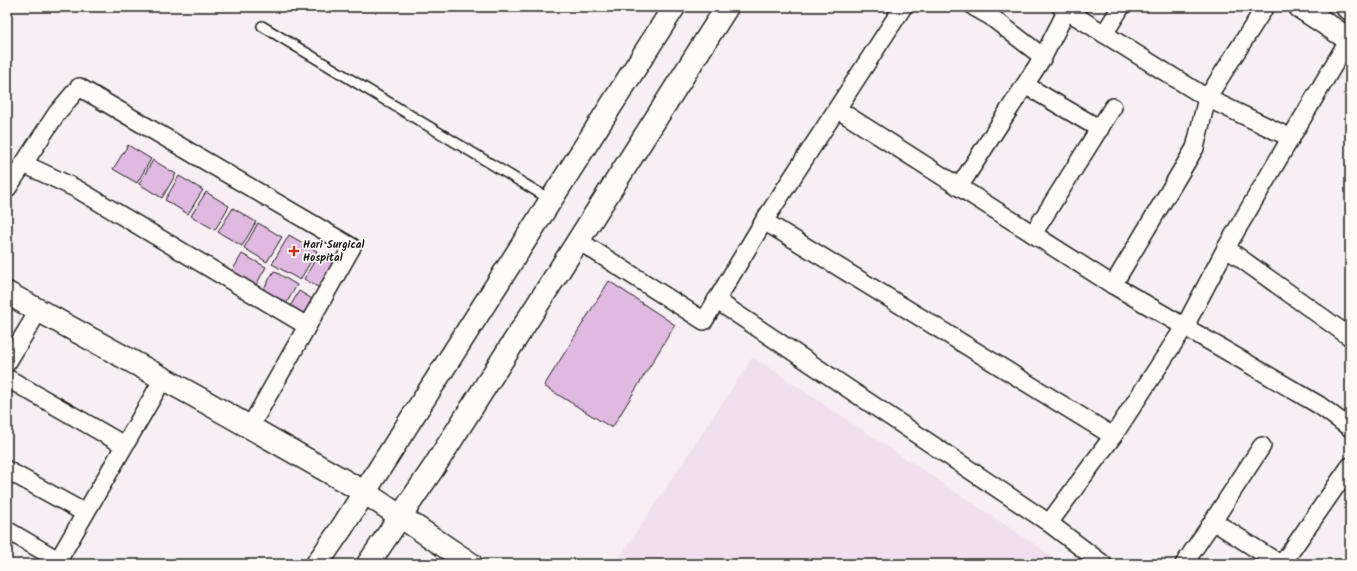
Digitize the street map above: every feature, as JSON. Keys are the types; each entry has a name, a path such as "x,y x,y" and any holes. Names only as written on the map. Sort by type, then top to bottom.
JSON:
{"street":[{"path":"317,564 674,7"},
{"path":"368,564 434,467 728,7"},
{"path":"579,241 704,321 764,221 903,7"},
{"path":"974,7 990,16 1043,57"},
{"path":"1104,34 1121,7"},
{"path":"1113,285 1195,148 1207,98 1265,7"},
{"path":"1049,523 1113,436 1185,326 1226,248 1350,40 1300,7"},
{"path":"959,187 1043,57 1064,9 1207,98 1291,138"},
{"path":"1025,85 1100,129"},
{"path":"7,189 57,113 79,87 352,247 250,427"},
{"path":"1033,234 1114,107"},
{"path":"837,109 1113,285 1319,406 1350,428"},
{"path":"24,164 77,189 307,326"},
{"path":"764,221 1113,436"},
{"path":"1226,248 1350,337"},
{"path":"7,293 250,427 364,492 471,564"},
{"path":"716,300 1049,523 1103,564"},
{"path":"7,363 39,310"},
{"path":"7,378 124,445"},
{"path":"7,530 57,562 163,379"},
{"path":"1184,564 1262,446"},
{"path":"1213,521 1281,564 1350,466"},
{"path":"7,470 85,513"}],"lane":[{"path":"262,26 551,200"}],"shaded area":[{"path":"753,357 1064,564 615,564"}],"building":[{"path":"128,145 151,159 137,183 113,169"},
{"path":"153,160 176,174 162,198 139,184"},
{"path":"179,176 203,190 188,214 165,200"},
{"path":"206,192 229,206 215,230 191,216"},
{"path":"233,208 256,222 242,246 218,232"},
{"path":"258,223 282,237 267,262 244,248"},
{"path":"289,235 317,251 300,280 272,264"},
{"path":"242,254 266,267 252,292 228,278"},
{"path":"318,255 342,269 328,293 304,279"},
{"path":"274,271 297,285 283,309 260,295"},
{"path":"609,281 675,325 612,428 544,386"},
{"path":"299,291 322,305 308,329 285,315"}],"place":[{"name":"Hari Surgical Hospital","path":"294,251"}]}
